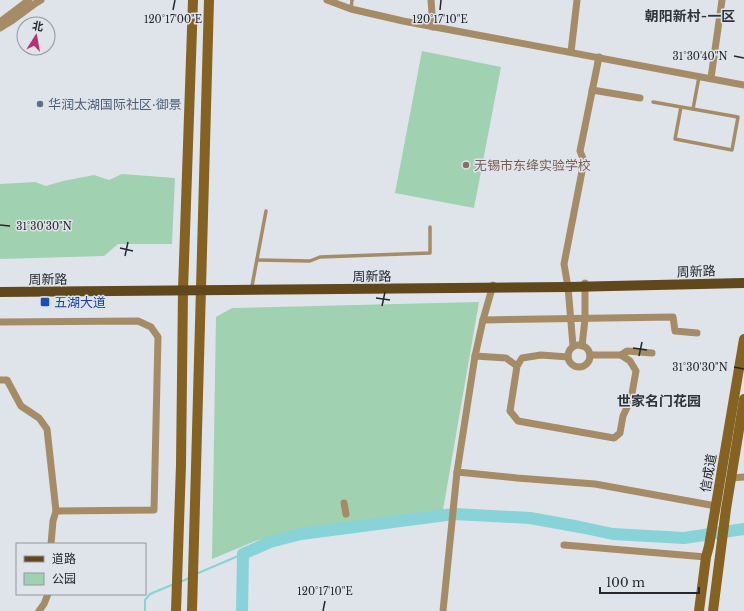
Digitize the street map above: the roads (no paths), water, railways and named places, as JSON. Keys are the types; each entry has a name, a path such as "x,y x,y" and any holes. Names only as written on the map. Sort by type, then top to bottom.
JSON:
{"main road":[{"path":"176,611 193,0"},
{"path":"192,611 209,0"},
{"name":"周新路","path":"585,285 744,279"},
{"name":"周新路","path":"0,288 201,288 744,283"},
{"name":"周新路","path":"201,288 252,286 493,286"},
{"name":"周新路","path":"0,292 184,288"},
{"name":"信成道","path":"699,611 706,557 742,367 744,339"},
{"name":"信成道","path":"713,611 731,478 744,399"}],"street":[{"path":"0,22 29,0"},
{"path":"0,28 41,0"},
{"path":"326,0 351,9 403,21 744,84"},
{"path":"431,0 433,27"},
{"path":"571,52 577,0"},
{"path":"711,78 722,0"},
{"path":"573,346 568,285 564,264 584,161 580,151 599,57"},
{"path":"592,90 640,98"},
{"path":"582,346 585,319 585,285"},
{"path":"444,611 457,472 475,356 483,320 493,286"},
{"path":"483,320 672,317 674,331 697,333"},
{"path":"0,322 138,321 151,327 158,337 154,510 56,511"},
{"path":"573,346 582,346 587,349 590,358 587,364 578,367 570,362 568,357 569,351 573,346"},
{"path":"590,355 621,355 627,351 652,353"},
{"path":"568,357 541,355 522,358 517,366 510,411 518,421 614,438 620,433 623,416 631,399 636,371 630,361 621,355"},
{"path":"475,356 506,358 517,366"},
{"path":"0,380 7,380 21,406 39,418 48,429 56,511 53,521 51,543"},
{"path":"457,472 595,484 716,506"},
{"path":"731,478 744,477"},
{"path":"344,503 346,514"},
{"path":"564,545 706,557"},
{"path":"39,611 48,595"}],"lane":[{"path":"351,9 352,0"},
{"path":"693,109 699,76"},
{"path":"653,102 693,109 738,118 732,150 675,139 681,107"},
{"path":"252,286 266,211"},
{"path":"257,260 310,261 320,257 430,253 430,228"}],"waterway":[{"path":"242,611 243,554 270,542 301,534 454,514 530,518 613,534 684,538 744,529"},
{"path":"196,574 243,554"},
{"path":"180,582 189,578"},
{"path":"145,611 145,600 150,594 174,584"}],"place":[{"name":"华润太湖国际社区·御景","path":"40,104"},
{"name":"无锡市东绛实验学校","path":"466,165"},
{"name":"五湖大道","path":"45,302"}],"district":[{"name":"朝阳新村-一区","path":"690,16"},
{"name":"世家名门花园","path":"659,401"}]}
